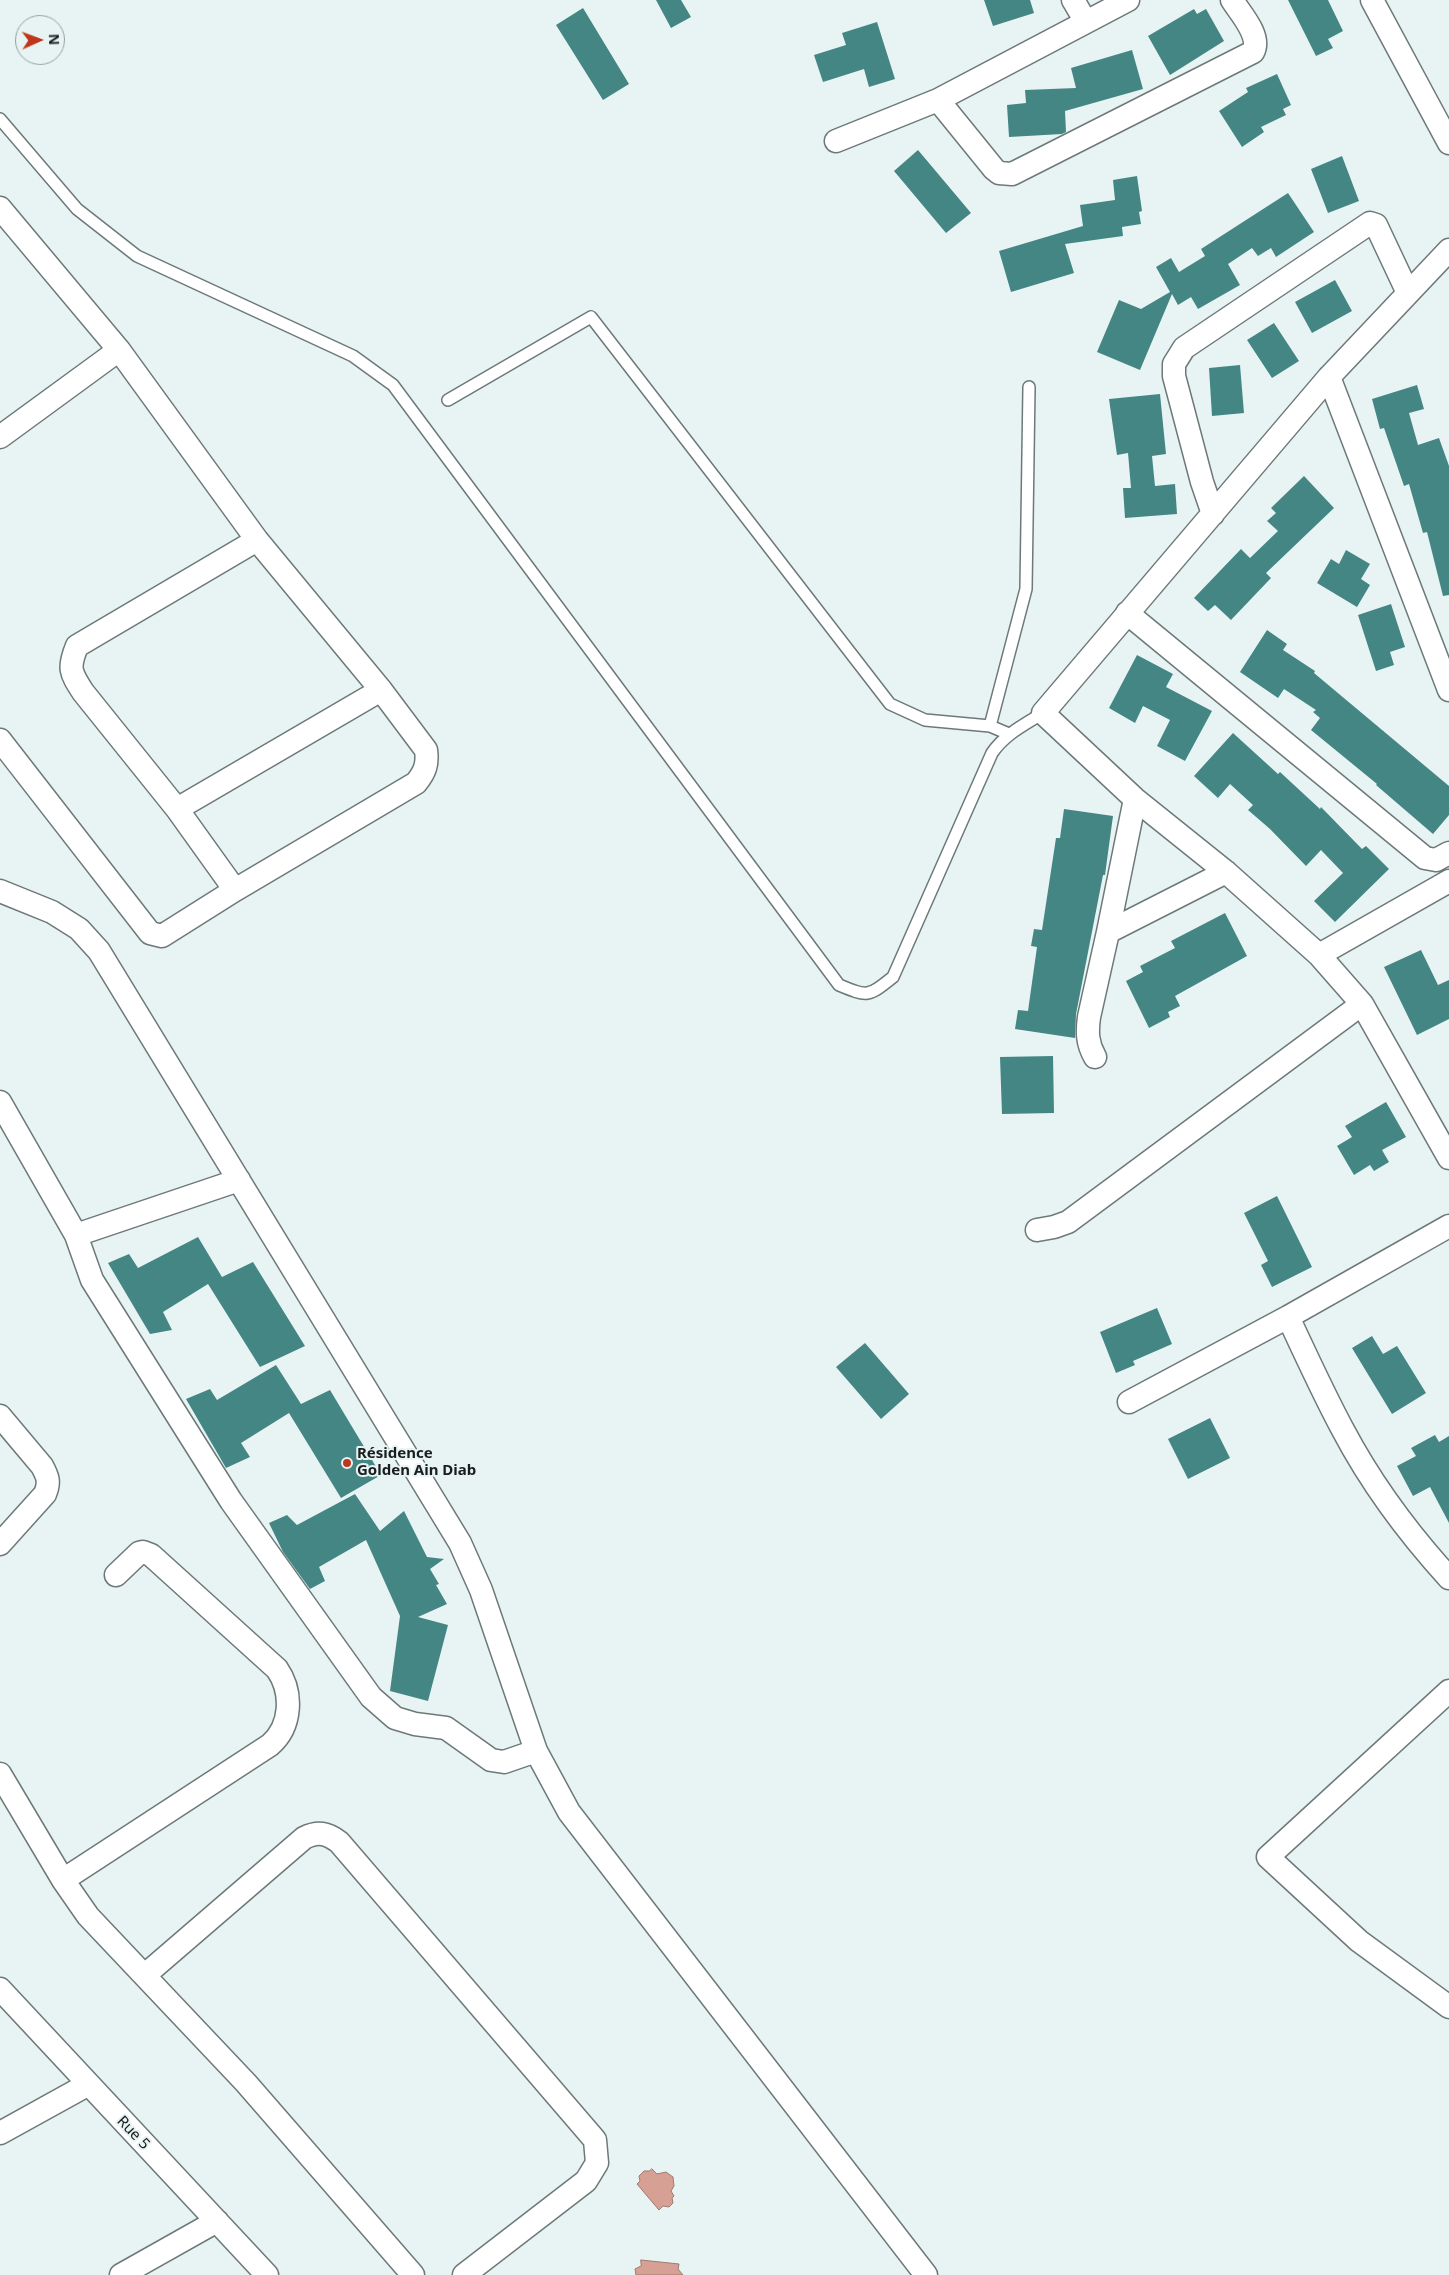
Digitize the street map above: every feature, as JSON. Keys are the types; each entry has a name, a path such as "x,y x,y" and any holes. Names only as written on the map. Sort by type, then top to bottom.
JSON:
{"street":[{"path":"1073,0 1086,22"},
{"path":"836,142 938,100 1128,0"},
{"path":"938,100 994,169 999,173 1012,174 1252,52 1256,42 1254,35 1232,0"},
{"path":"1372,0 1449,143"},
{"path":"0,208 119,350 258,540 381,690 426,750 428,762 424,774 416,783 235,890 162,936 150,933 0,740"},
{"path":"1213,514 1202,482 1174,376 1174,364 1184,348 1370,223 1376,225 1408,293"},
{"path":"1449,250 1329,377 1043,713 1135,799 1226,872 1319,955 1362,1004 1449,1158"},
{"path":"0,437 119,350"},
{"path":"1329,377 1449,690"},
{"path":"235,890 177,809 83,692 71,674 70,662 77,646 258,540"},
{"path":"1127,613 1425,858 1436,860 1449,853"},
{"path":"177,809 381,690"},
{"path":"1095,1057 1088,1046 1087,1031 1135,799"},
{"path":"1108,932 1226,872"},
{"path":"1319,955 1449,881"},
{"path":"0,891 52,912 79,929 99,951 460,1543 481,1590 536,1751 569,1812 587,1838 926,2275"},
{"path":"1037,1230 1068,1222 1362,1004"},
{"path":"0,1102 76,1235 92,1280 231,1501 370,1697 395,1718 415,1724 446,1728 492,1760 498,1762 510,1761 536,1751"},
{"path":"76,1235 239,1180"},
{"path":"1128,1402 1288,1317 1449,1226"},
{"path":"1288,1317 1342,1430 1383,1494 1427,1554 1449,1578"},
{"path":"0,1416 42,1466 48,1476 49,1484 45,1494 0,1544"},
{"path":"63,1880 270,1745 281,1733 287,1717 287,1691 282,1676 277,1669 151,1555 143,1552 139,1554 116,1574"},
{"path":"1449,1691 1268,1857 1359,1941 1449,2007"},
{"path":"0,1774 63,1880 88,1916 246,2083 412,2275"},
{"path":"145,1975 304,1838 322,1833 339,1842 595,2140 597,2163 586,2181 464,2275"},
{"name":"Rue 5","path":"0,1990 267,2275"},
{"path":"0,2133 87,2084"},
{"path":"121,2275 217,2221"}],"lane":[{"path":"0,119 77,209 137,256 353,356 393,385 839,985 860,994 874,992 893,977 992,753 1009,734 1043,713"},
{"path":"448,400 591,317 890,704 925,720 990,726 1009,734"},
{"path":"990,726 1026,589 1029,388"}],"shaded area":[{"path":"652,2169 657,2174 666,2172 673,2177 674,2186 671,2191 674,2196 672,2198 673,2203 669,2207 663,2206 659,2210 637,2184 640,2181 639,2176 644,2171"},
{"path":"641,2260 679,2264 678,2269 683,2275 636,2275 635,2269 641,2266"}],"building":[{"path":"656,0 681,0 691,17 671,28"},
{"path":"984,0 1030,0 1034,13 993,26"},
{"path":"1288,0 1328,0 1343,31 1328,39 1333,48 1316,56"},
{"path":"583,8 629,84 603,100 556,25"},
{"path":"1194,9 1197,14 1206,9 1224,41 1170,75 1148,36"},
{"path":"877,22 895,79 869,87 864,69 823,82 814,55 846,45 842,33"},
{"path":"1132,50 1143,89 1065,111 1066,132 1062,134 1009,137 1007,105 1026,103 1025,90 1076,88 1071,68"},
{"path":"1277,74 1291,105 1283,109 1286,115 1261,127 1264,132 1242,147 1219,111 1248,92 1246,88"},
{"path":"918,150 971,213 946,233 894,171"},
{"path":"1342,156 1359,201 1328,213 1311,169"},
{"path":"1137,176 1142,211 1139,212 1141,224 1122,227 1123,236 1065,244 1074,273 1011,292 999,251 1083,226 1080,205 1115,200 1113,180"},
{"path":"1288,193 1314,232 1276,257 1271,248 1258,256 1252,248 1228,264 1240,285 1198,309 1191,297 1178,305 1172,294 1140,370 1097,352 1119,300 1141,309 1170,292 1156,267 1171,258 1179,272 1205,256 1201,249"},
{"path":"1335,280 1352,311 1312,333 1295,302"},
{"path":"1274,323 1299,361 1272,378 1247,340"},
{"path":"1240,365 1244,413 1212,416 1209,368"},
{"path":"1417,385 1424,409 1409,413 1418,445 1439,438 1449,466 1449,595 1443,596 1427,532 1423,533 1409,484 1404,486 1384,428 1380,429 1372,399"},
{"path":"1160,394 1166,454 1152,456 1155,486 1175,484 1177,514 1125,518 1123,488 1131,488 1128,453 1117,455 1109,399"},
{"path":"1304,476 1334,508 1266,573 1271,578 1231,620 1215,605 1208,611 1194,598 1241,549 1250,558 1278,531 1267,521 1276,513 1271,508"},
{"path":"1346,550 1370,564 1361,579 1370,585 1357,607 1317,583 1331,559 1339,564"},
{"path":"1391,604 1405,647 1390,652 1394,665 1376,671 1358,615"},
{"path":"1267,630 1287,644 1283,650 1315,671 1314,673 1449,786 1449,815 1433,834 1377,784 1311,730 1320,718 1313,712 1316,710 1284,689 1278,698 1240,672"},
{"path":"1137,655 1173,674 1166,687 1212,711 1185,761 1157,746 1170,720 1143,706 1135,723 1109,708"},
{"path":"1233,733 1278,774 1280,772 1320,809 1321,807 1362,849 1366,846 1389,869 1335,922 1314,901 1343,873 1321,850 1306,866 1270,829 1248,810 1253,805 1230,784 1218,798 1194,776"},
{"path":"1064,809 1113,816 1105,875 1103,875 1076,1014 1075,1038 1015,1029 1018,1010 1028,1011 1037,947 1031,946 1034,929 1042,930 1056,838 1060,838"},
{"path":"1225,913 1247,956 1175,996 1180,1006 1168,1012 1170,1017 1149,1028 1126,981 1143,972 1140,966 1175,948 1171,941"},
{"path":"1421,950 1438,985 1449,980 1449,1019 1417,1035 1384,967"},
{"path":"1053,1056 1054,1113 1002,1114 1000,1057"},
{"path":"1386,1102 1406,1137 1382,1150 1389,1162 1374,1171 1370,1165 1354,1175 1337,1146 1352,1137 1345,1126"},
{"path":"1277,1196 1312,1267 1272,1287 1261,1265 1268,1261 1244,1213"},
{"path":"198,1237 222,1277 253,1262 305,1346 260,1367 208,1284 163,1312 172,1330 150,1334 108,1263 129,1254 138,1268"},
{"path":"1157,1308 1172,1344 1133,1361 1135,1365 1116,1373 1100,1332"},
{"path":"1372,1336 1383,1354 1397,1346 1426,1393 1392,1414 1352,1348"},
{"path":"865,1343 909,1394 881,1419 836,1367"},
{"path":"276,1365 301,1404 330,1390 381,1475 341,1498 289,1413 241,1443 250,1457 226,1468 186,1399 210,1389 217,1400"},
{"path":"1210,1418 1230,1458 1188,1479 1168,1439"},
{"path":"1435,1435 1439,1442 1449,1436 1449,1523 1430,1487 1413,1496 1397,1466 1416,1456 1411,1448"},
{"path":"355,1494 380,1531 404,1511 427,1557 444,1559 430,1569 439,1584 436,1585 447,1604 418,1617 448,1625 428,1701 390,1691 400,1616 366,1540 319,1567 325,1581 310,1589 283,1552 269,1523 287,1515 297,1525"}],"place":[{"name":"Résidence Golden Ain Diab","path":"347,1463"}]}
